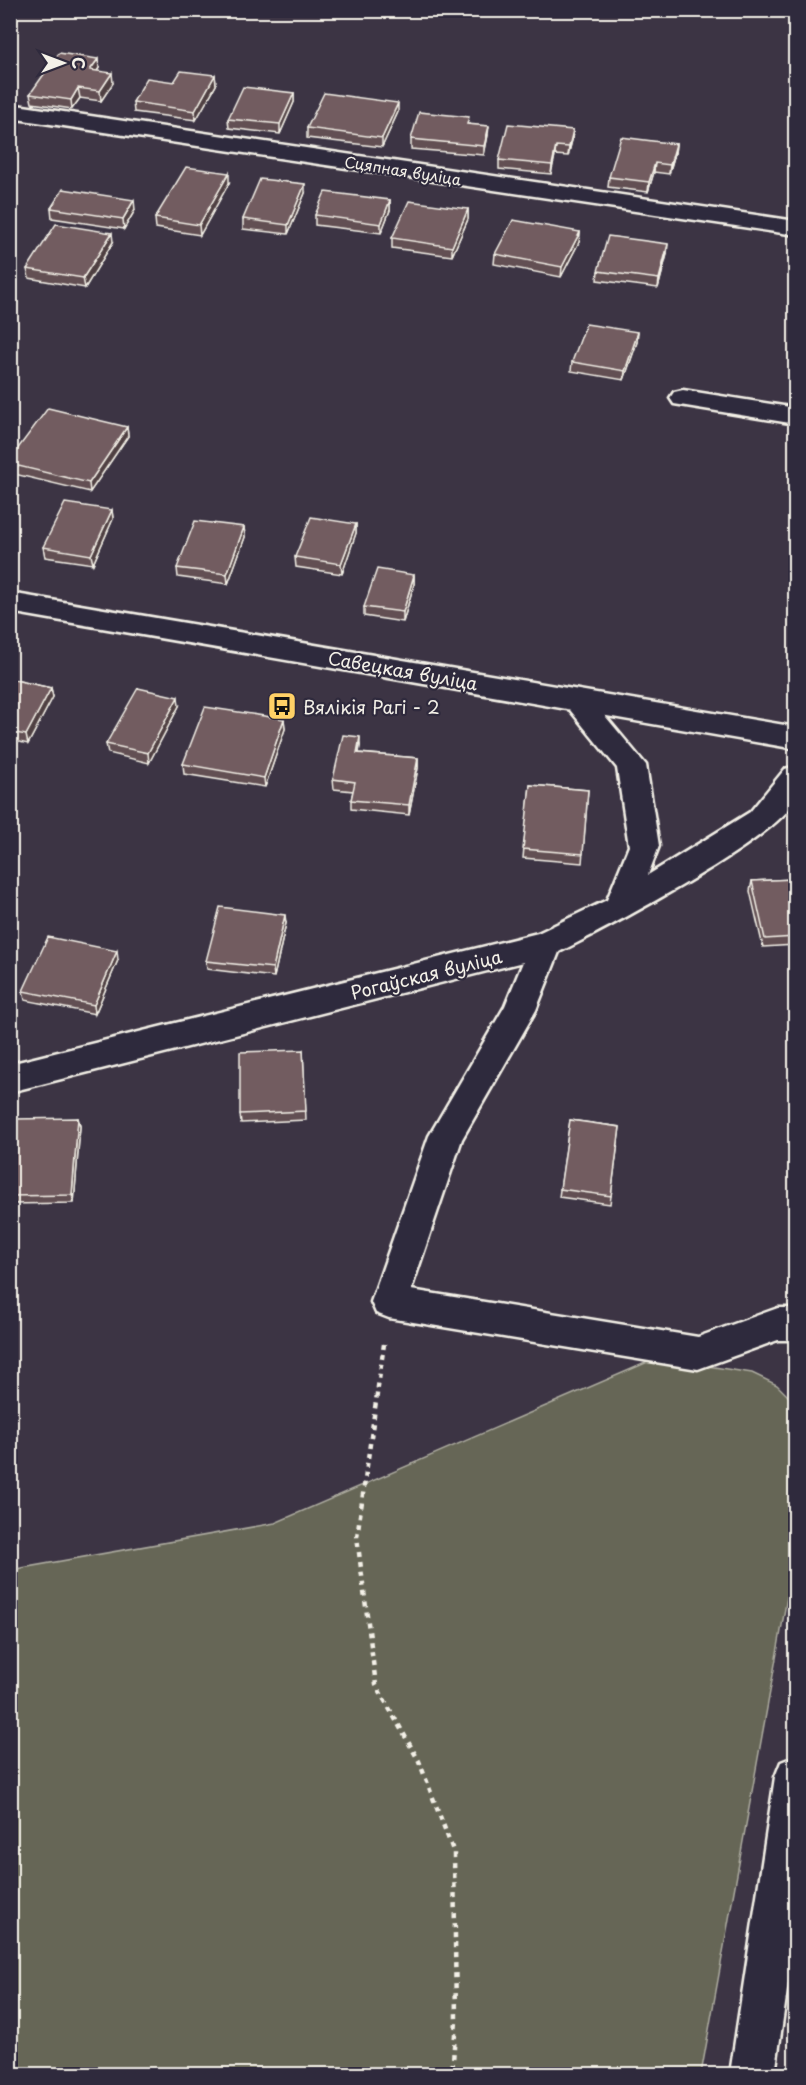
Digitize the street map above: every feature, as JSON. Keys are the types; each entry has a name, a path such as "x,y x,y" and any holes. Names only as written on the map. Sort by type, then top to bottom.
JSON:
{"street":[{"name":"Сцяпная вуліца","path":"10,111 795,228"},
{"path":"683,398 795,416"},
{"name":"Савецкая вуліца","path":"10,602 795,738"},
{"path":"576,700 631,765 644,846 619,908"},
{"name":"Рогаўская вуліца","path":"10,1078 546,944 619,908 761,820 795,777"},
{"path":"546,944 520,1010 446,1136 389,1302 698,1353 778,1324 795,1324"},
{"path":"752,2074 795,1776"}],"path":[{"path":"389,1302 357,1537 376,1684 419,1761 454,1853 456,2021 452,2074"}],"green space":[{"path":"657,1358 752,1373 777,1385 795,1403 795,1553 701,2074 11,2074 11,1570 275,1523"}],"building":[{"path":"59,53 98,59 90,70 112,73 100,91 78,88 71,100 30,94"},
{"path":"181,71 215,75 195,111 133,102 147,78 174,82"},
{"path":"243,87 294,93 280,124 228,119"},
{"path":"324,93 398,103 382,138 307,128"},
{"path":"419,112 469,117 467,124 489,126 484,146 411,139"},
{"path":"508,124 573,130 569,147 556,146 552,165 499,160"},
{"path":"621,137 676,144 670,165 655,163 649,182 609,177"},
{"path":"186,167 229,173 199,225 155,218"},
{"path":"260,179 305,184 288,225 243,219"},
{"path":"63,189 134,200 123,219 51,208"},
{"path":"325,192 390,200 381,224 315,215"},
{"path":"409,201 468,209 452,247 392,238"},
{"path":"513,220 580,232 562,267 495,254"},
{"path":"56,224 112,233 83,278 27,269"},
{"path":"608,236 668,244 659,279 598,271"},
{"path":"586,324 638,332 625,371 572,362"},
{"path":"48,408 127,427 89,483 10,464 10,459"},
{"path":"65,503 112,510 91,555 43,547"},
{"path":"311,517 356,524 341,564 295,557"},
{"path":"195,521 244,527 227,574 177,568"},
{"path":"377,569 414,575 403,612 364,607"},
{"path":"10,679 51,688 26,735 10,732"},
{"path":"138,688 178,697 148,753 106,744"},
{"path":"205,707 284,719 264,778 183,764"},
{"path":"343,735 360,737 357,753 418,758 409,805 351,800 355,782 333,779"},
{"path":"530,785 588,790 583,854 523,849"},
{"path":"795,879 795,937 765,939 752,881"},
{"path":"220,907 285,915 273,968 206,961"},
{"path":"48,937 117,951 94,1005 23,991"},
{"path":"303,1050 306,1111 240,1114 240,1052"},
{"path":"78,1118 72,1195 10,1196 10,1144 13,1119"},
{"path":"570,1120 620,1127 611,1196 560,1189"}],"place":[{"name":"Вялікія Рагі - 2","path":"282,706"}]}
